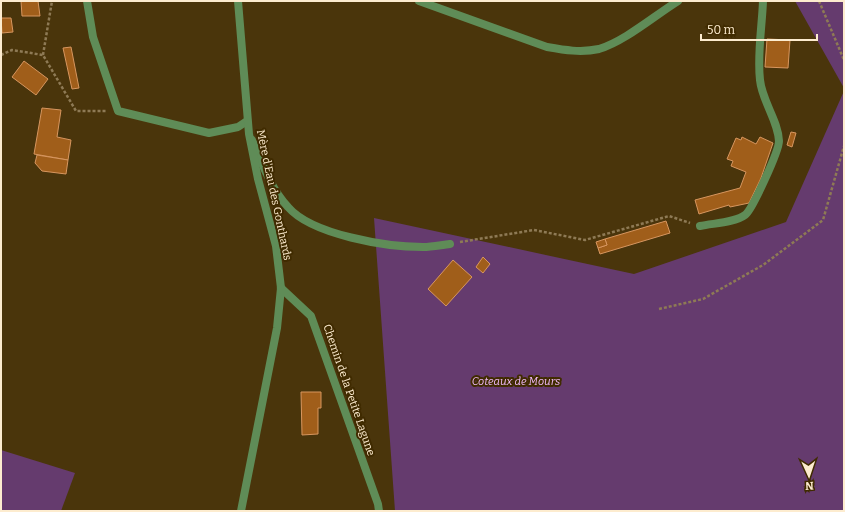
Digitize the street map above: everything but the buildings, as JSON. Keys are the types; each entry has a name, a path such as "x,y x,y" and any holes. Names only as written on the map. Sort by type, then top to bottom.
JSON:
{"street":[{"path":"87,1 93,37 118,111 209,133 238,127 247,121"},
{"name":"Mère d'Eau des Gonthards","path":"238,1 247,121 258,179 276,246 281,288 277,328 241,511"},
{"path":"419,1 547,47 565,51 599,49 621,39 678,1"},
{"path":"700,226 737,219 745,215 751,208 778,147 777,130 760,81 764,1"},
{"path":"249,134 278,195 300,218 321,228 351,237 404,246 424,247 450,244"},
{"name":"Chemin de la Petite Lagune","path":"281,288 311,316 378,504 378,511"}],"path":[{"path":"52,1 43,55 76,110 118,111"},
{"path":"819,1 844,60"},
{"path":"1,55 12,50 43,55"},
{"path":"659,309 703,299 764,265 823,220 844,146"},
{"path":"450,244 534,230 585,240 669,216 700,226"}],"green space":[{"path":"795,1 844,1 844,88"},
{"name":"Coteaux de Mours","path":"844,91 844,511 395,511 374,218 634,274 786,222"},
{"path":"1,450 75,473 61,511 1,511"}]}
